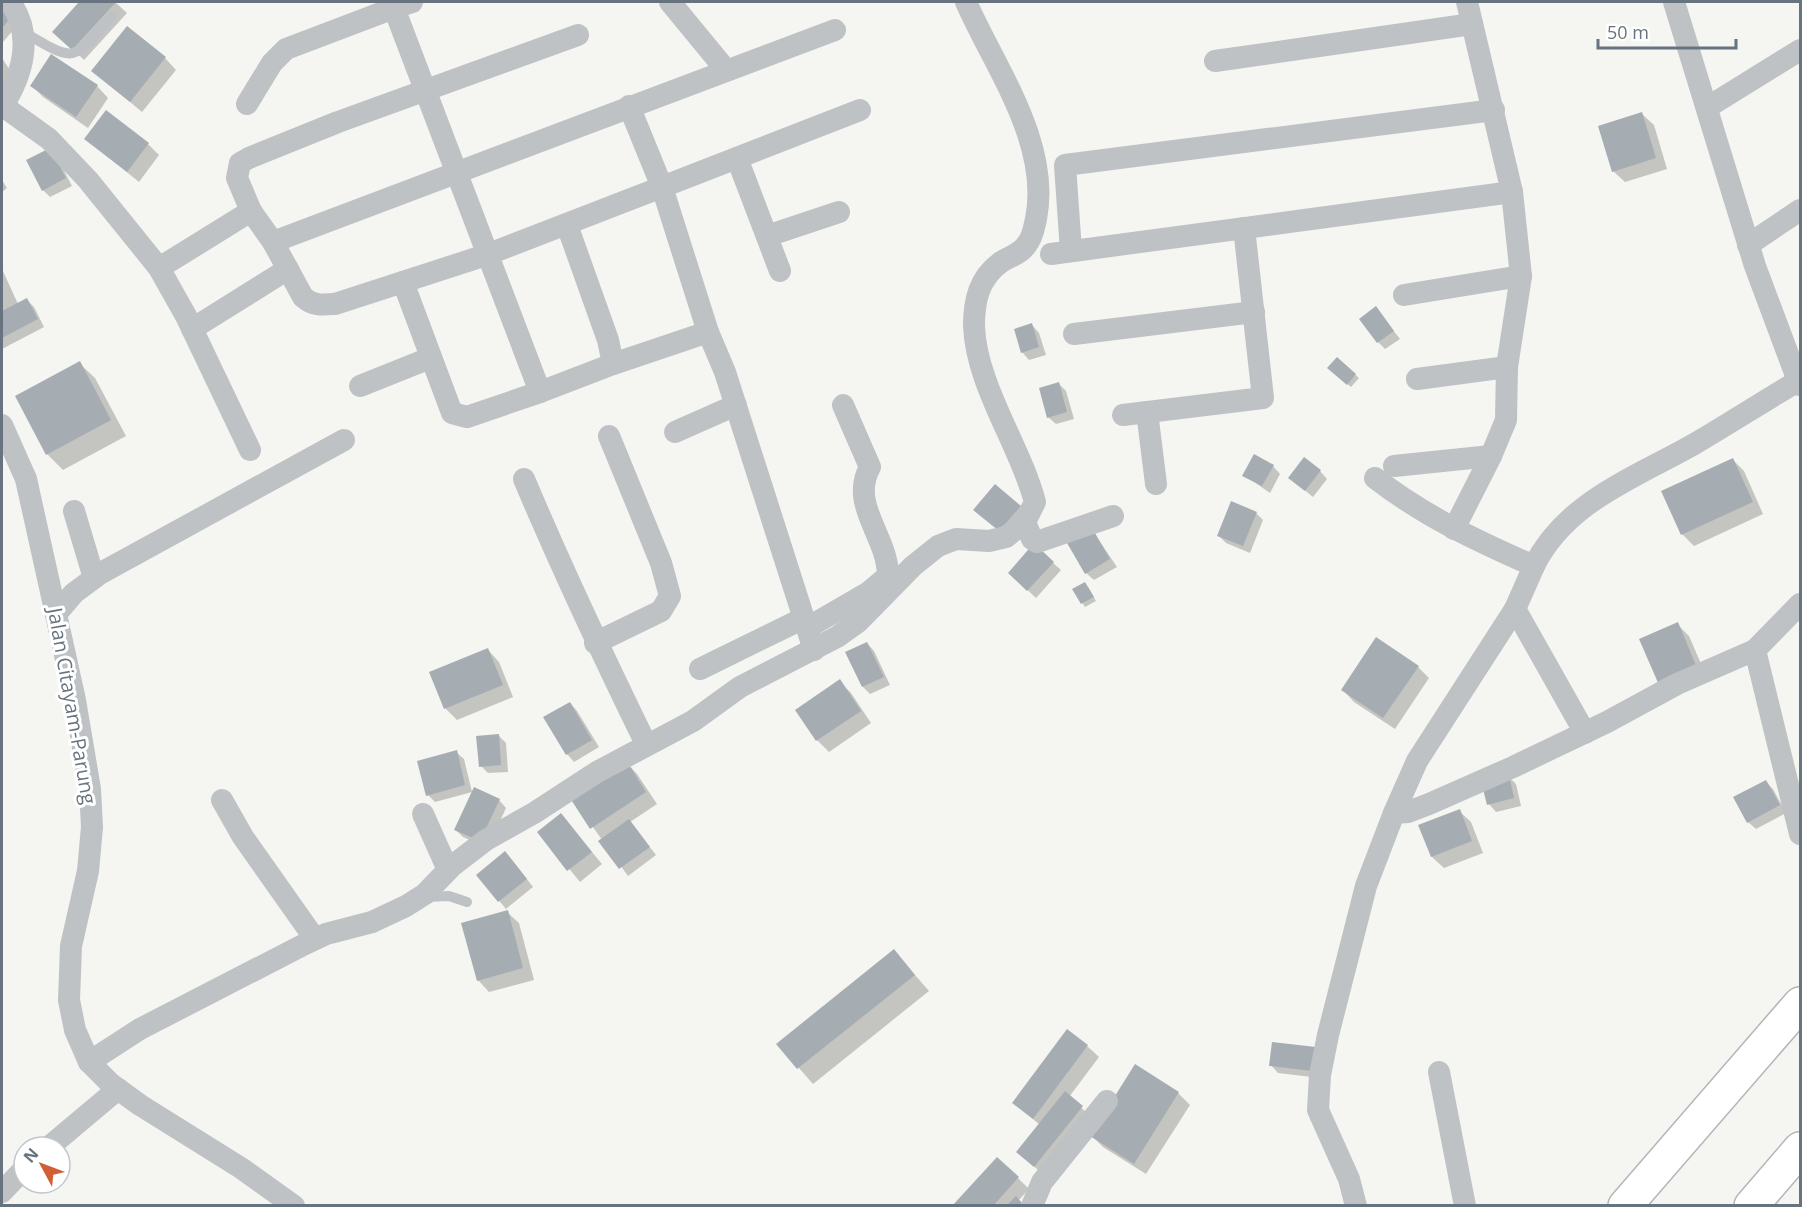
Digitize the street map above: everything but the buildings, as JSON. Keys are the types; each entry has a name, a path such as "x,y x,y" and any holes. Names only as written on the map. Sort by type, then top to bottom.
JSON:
{"highway":[{"path":"1625,1206 1800,1005"},
{"path":"1751,1206 1800,1149"}],"street":[{"path":"10,2 21,18 24,32 16,80 2,107 49,139 88,180 159,268 192,329 250,450"},
{"path":"670,2 726,70"},
{"path":"89,1062 140,1029 315,939 355,925 372,922 417,899 448,870 486,840 646,744 693,721 740,687 814,650 858,622 913,566 938,546 956,539 998,540 1024,522 1035,502 1027,473 984,375 974,328 976,297 980,286 1001,262 1021,252 1034,231 1040,192 1038,171 1013,100 966,2"},
{"path":"1454,529 1491,456 1506,420 1507,367 1521,276 1512,192 1467,2"},
{"path":"1356,1206 1349,1179 1318,1110 1320,1075 1366,886 1417,761 1515,609 1534,566 1550,539 1598,497 1624,480 1695,444 1799,377 1748,245 1708,107 1674,2"},
{"path":"247,104 272,63 286,49 403,5 424,91 540,392"},
{"path":"1215,60 1472,24"},
{"path":"273,242 835,30"},
{"path":"578,35 262,151 240,164 237,178 251,211 273,242 303,297 310,304 335,304 486,255 860,110"},
{"path":"1708,107 1800,50"},
{"path":"629,106 662,187 708,332 736,405 814,650"},
{"path":"1494,110 1065,165 1061,252 1512,192"},
{"path":"737,158 780,271"},
{"path":"1748,245 1800,210"},
{"path":"159,268 251,211"},
{"path":"767,236 839,212"},
{"path":"567,225 608,340 613,364"},
{"path":"1123,415 1263,398 1244,228"},
{"path":"192,329 288,269"},
{"path":"1404,296 1521,276"},
{"path":"404,282 452,413 467,417 708,332"},
{"path":"1074,334 1254,312"},
{"path":"360,386 430,358"},
{"path":"1417,379 1507,367"},
{"path":"675,432 736,405"},
{"path":"700,669 869,592 888,576 888,561 862,493 863,479 870,467 843,405"},
{"path":"1147,412 1156,484"},
{"name":"Jalan Citayam-Parung","path":"2,425 10,468 26,479 75,700 90,789 92,827 88,871 71,946 69,1000 75,1030 89,1062 118,1089 241,1168 294,1206"},
{"path":"595,643 662,611 670,596 661,563 609,436"},
{"path":"56,614 74,593 94,578 344,440"},
{"path":"1395,466 1491,456"},
{"path":"1375,478 1415,507 1454,529 1534,566"},
{"path":"524,479 547,537 595,643 646,744"},
{"path":"74,511 94,578"},
{"path":"1024,522 1032,539 1037,542 1113,516"},
{"path":"1394,813 1408,812 1429,804 1586,733 1677,684 1755,650 1800,604"},
{"path":"1515,609 1586,733"},
{"path":"1755,650 1800,834"},
{"path":"222,800 243,837 315,939"},
{"path":"423,814 448,870"},
{"path":"1439,1072 1466,1206"},
{"path":"63,1135 118,1089"},
{"path":"1032,1206 1042,1182 1107,1101"}],"lane":[{"path":"24,32 58,54 69,55 80,51 112,16"},
{"path":"417,899 449,896 467,902"}]}
